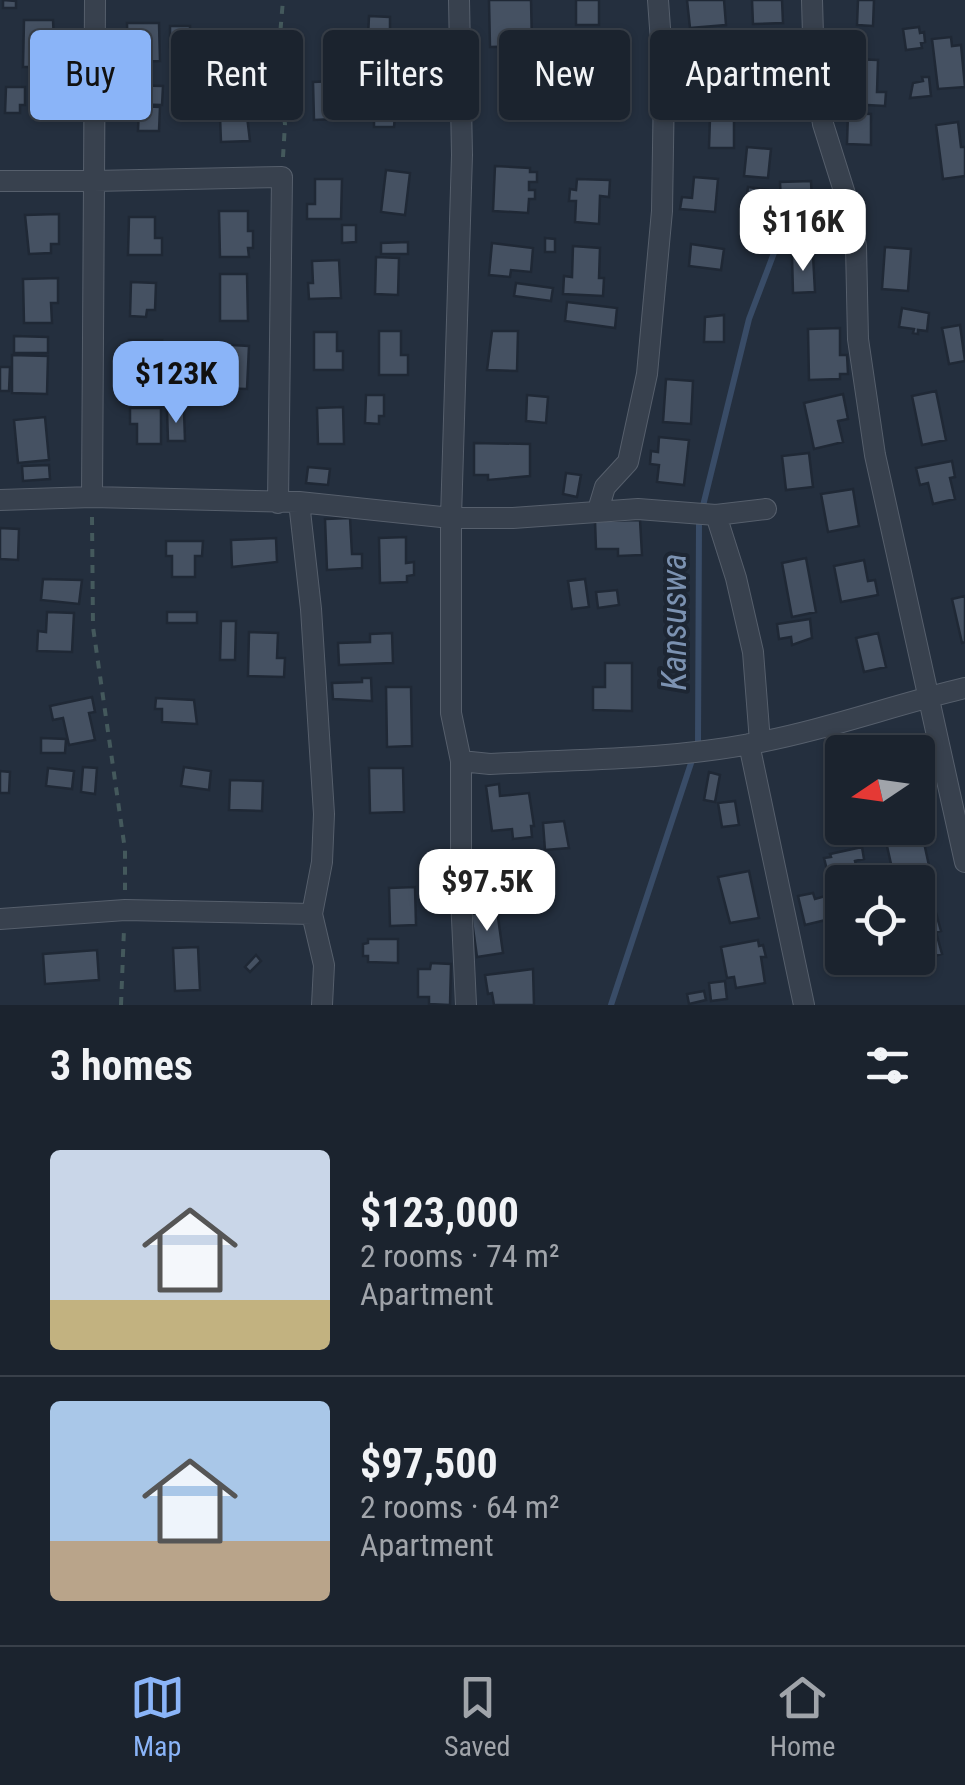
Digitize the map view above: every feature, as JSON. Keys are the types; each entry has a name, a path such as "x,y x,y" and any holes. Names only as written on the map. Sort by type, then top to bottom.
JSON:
{"street":[{"path":"92,497 95,0"},
{"path":"459,0 462,155 451,518 452,713 461,760 466,1005"},
{"path":"598,510 605,488 628,462 647,374 662,211 664,84 658,0"},
{"path":"812,0 814,71 823,124 856,246 858,340 876,455 965,862"},
{"path":"0,181 282,177 288,503 311,609 324,814 322,862 312,914 324,965 322,1005"},
{"path":"0,500 92,497 288,503 451,518 513,518 598,510 685,510 713,515 766,509"},
{"path":"713,515 753,652 754,743 804,1005"},
{"path":"461,760 490,764 707,750 837,724 965,688"},
{"path":"0,919 125,910 312,914"}],"path":[{"path":"282,177 285,124 276,71 283,0"},
{"path":"92,497 93,626 125,850 121,1005"}],"building":[{"path":"3,0 16,1 16,8 3,8"},
{"path":"489,0 531,0 532,30 499,30 499,47 490,47"},
{"path":"576,0 599,0 599,25 576,25"},
{"path":"687,0 724,0 726,25 690,28"},
{"path":"752,0 782,0 783,23 753,24"},
{"path":"858,0 874,0 873,26 857,25"},
{"path":"369,16 390,17 390,30 368,30"},
{"path":"24,20 53,20 53,30 30,30 30,67 23,67"},
{"path":"127,23 159,23 160,61 151,61 151,30 127,30"},
{"path":"170,26 190,26 190,30 171,30 170,47"},
{"path":"919,27 920,33 924,32 922,48 906,50 903,29"},
{"path":"951,37 952,46 961,45 965,87 938,89 932,39"},
{"path":"866,60 878,60 877,92 886,92 885,106 866,105"},
{"path":"922,77 929,77 931,96 910,98 913,83 923,81"},
{"path":"313,82 323,82 323,120 314,120"},
{"path":"151,86 163,86 162,105 151,105"},
{"path":"6,87 25,87 25,105 20,105 20,113 5,113"},
{"path":"151,107 160,107 159,131 138,131 138,120 151,120"},
{"path":"866,114 871,114 871,145 847,144 848,120 866,120"},
{"path":"220,120 247,120 250,141 221,142"},
{"path":"374,120 395,120 394,127 374,127"},
{"path":"710,120 734,120 734,148 709,148"},
{"path":"958,122 961,147 965,147 965,176 943,179 936,125"},
{"path":"747,147 771,149 768,178 744,176"},
{"path":"495,166 537,172 537,182 529,182 535,199 529,199 528,213 493,211"},
{"path":"386,170 410,173 405,215 381,212"},
{"path":"694,177 718,179 715,212 680,209 682,197 692,198"},
{"path":"315,179 342,179 341,219 307,219 307,204 315,204"},
{"path":"577,179 610,180 609,197 600,196 599,224 575,222 576,201 569,201 570,189 576,190"},
{"path":"811,181 812,202 781,204 780,182"},
{"path":"748,187 775,191 775,232 769,231 769,235 742,231"},
{"path":"219,211 248,211 248,231 253,231 249,257 220,257"},
{"path":"59,214 59,244 51,244 51,253 29,254 25,215"},
{"path":"129,217 155,217 155,238 162,238 162,255 128,255"},
{"path":"342,225 356,225 356,242 342,243"},
{"path":"545,238 555,239 555,252 545,252"},
{"path":"408,242 408,254 381,254 381,243"},
{"path":"492,243 533,248 531,272 511,270 510,277 489,275"},
{"path":"691,244 724,249 721,270 689,266"},
{"path":"573,246 600,248 603,296 563,294 564,276 572,277"},
{"path":"885,247 911,249 908,291 882,289"},
{"path":"813,255 815,292 793,293 792,256"},
{"path":"376,257 399,258 398,295 375,294"},
{"path":"339,260 341,298 309,299 312,261"},
{"path":"220,274 247,274 248,321 220,321"},
{"path":"58,278 58,303 51,303 52,323 24,323 23,279"},
{"path":"131,282 156,283 155,310 147,310 146,317 130,316"},
{"path":"516,283 553,288 551,301 514,296"},
{"path":"567,302 617,308 615,328 565,321"},
{"path":"902,308 929,313 927,331 918,330 918,334 913,333 914,329 899,327"},
{"path":"724,315 724,342 704,342 705,317"},
{"path":"960,325 965,361 949,364 942,328"},
{"path":"840,328 840,355 847,355 848,374 840,374 840,379 809,380 808,329"},
{"path":"379,331 401,331 401,355 408,355 408,375 379,375"},
{"path":"492,331 518,331 517,371 487,370"},
{"path":"314,332 337,332 343,370 314,370"},
{"path":"14,336 48,337 48,353 14,353"},
{"path":"129,340 162,340 161,397 129,396"},
{"path":"214,344 249,346 247,389 212,388"},
{"path":"12,355 48,356 47,394 12,393"},
{"path":"0,367 10,367 9,391 0,391"},
{"path":"666,379 693,381 691,424 663,422"},
{"path":"936,391 946,440 922,445 912,396"},
{"path":"843,394 848,419 838,421 843,442 814,449 804,403"},
{"path":"366,395 384,395 384,416 379,416 379,424 365,423"},
{"path":"527,395 548,397 546,423 526,421"},
{"path":"343,407 344,444 318,444 317,408"},
{"path":"130,408 161,408 161,444 137,444 137,424 130,424"},
{"path":"167,410 184,410 185,441 168,441"},
{"path":"45,417 49,460 18,463 14,420"},
{"path":"659,437 689,440 684,485 657,482 659,465 650,464 651,451 658,452"},
{"path":"474,443 530,444 530,476 488,480 488,475 474,475"},
{"path":"809,453 813,487 786,490 782,456"},
{"path":"952,461 955,477 950,478 955,499 933,504 928,483 920,485 916,468"},
{"path":"49,465 50,479 23,481 22,466"},
{"path":"308,467 330,469 328,485 306,483"},
{"path":"566,473 581,475 577,497 563,494"},
{"path":"853,489 859,526 828,532 821,494"},
{"path":"350,518 352,554 362,554 362,568 327,570 325,519"},
{"path":"640,520 642,555 618,556 618,549 596,549 595,521"},
{"path":"0,528 19,529 18,560 0,559"},
{"path":"406,537 406,563 414,562 414,575 407,576 407,582 380,583 379,538"},
{"path":"276,538 277,562 232,567 231,540"},
{"path":"166,541 203,541 202,556 195,556 195,577 172,577 172,556 166,556"},
{"path":"806,558 816,612 792,617 782,563"},
{"path":"864,560 868,581 875,580 878,595 841,602 834,566"},
{"path":"43,579 82,580 79,604 41,600"},
{"path":"585,579 589,607 572,609 568,581"},
{"path":"617,590 619,605 598,608 596,592"},
{"path":"965,596 965,642 962,643 952,599"},
{"path":"47,612 74,613 72,652 37,651 38,631 46,632"},
{"path":"167,612 197,612 197,623 167,623"},
{"path":"810,619 812,638 792,645 791,637 779,639 777,624"},
{"path":"221,621 236,621 235,660 220,660"},
{"path":"249,632 278,633 277,658 285,658 284,677 248,676"},
{"path":"392,633 393,663 339,665 338,643 370,642 370,634"},
{"path":"878,633 886,667 864,672 856,638"},
{"path":"605,663 632,663 632,711 593,710 593,687 605,687"},
{"path":"362,678 371,678 372,701 333,699 332,683 362,682"},
{"path":"386,687 411,687 412,746 387,747"},
{"path":"92,697 95,712 89,713 95,740 69,745 63,718 53,720 50,706"},
{"path":"156,698 194,700 197,724 162,722 162,709 155,709"},
{"path":"41,738 66,739 65,753 41,753"},
{"path":"83,767 97,768 95,794 81,792"},
{"path":"184,767 211,771 209,790 181,786"},
{"path":"48,768 74,771 72,789 46,786"},
{"path":"369,768 403,768 404,812 370,813"},
{"path":"0,771 10,772 9,793 0,793"},
{"path":"709,772 720,775 715,802 704,800"},
{"path":"230,780 263,781 262,811 229,810"},
{"path":"499,784 500,796 529,793 532,837 513,839 512,829 492,831 486,786"},
{"path":"735,801 739,825 722,827 718,803"},
{"path":"564,821 569,848 545,850 543,823"},
{"path":"925,845 929,865 891,865 887,846"},
{"path":"862,847 864,859 855,861 856,865 826,865 824,858 831,857 830,854"},
{"path":"486,851 487,858 467,859 467,852"},
{"path":"749,871 759,918 730,923 718,877"},
{"path":"415,887 416,925 390,926 389,888"},
{"path":"813,893 815,899 825,896 825,920 805,925 798,896"},
{"path":"497,910 503,953 477,957 471,914"},
{"path":"935,913 942,954 935,956"},
{"path":"368,939 398,939 398,963 368,962 368,956 363,956 363,944"},
{"path":"758,940 766,957 761,957 765,983 736,988 734,977 727,978 721,947"},
{"path":"198,947 200,990 175,991 173,948"},
{"path":"97,950 99,980 45,984 43,954"},
{"path":"256,955 261,961 250,972 245,967"},
{"path":"431,963 451,964 450,1005 429,1004 429,997 418,997 418,969 430,969"},
{"path":"533,969 534,1005 494,1005 485,975"},
{"path":"725,981 727,999 711,1001 709,983"},
{"path":"704,991 706,1000 689,1004 687,994"}],"waterway":[{"name":"Kansuswa","path":"611,1005 698,742 699,522 749,319 780,237"}]}
